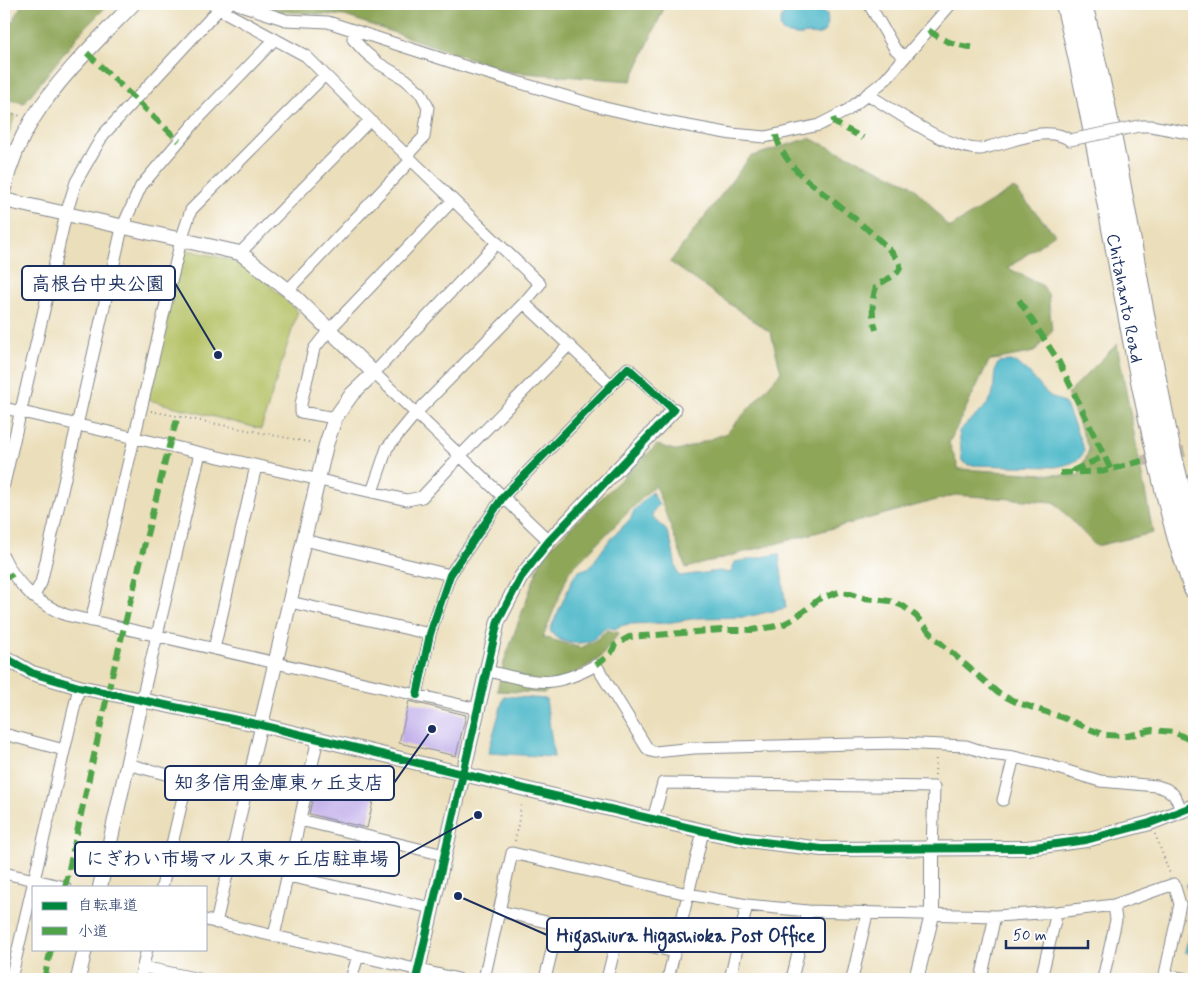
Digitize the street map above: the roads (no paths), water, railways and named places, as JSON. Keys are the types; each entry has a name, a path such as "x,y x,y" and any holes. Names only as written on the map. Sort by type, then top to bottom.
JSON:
{"highway":[{"name":"Chitahanto Road","path":"1066,4 1100,161 1152,436 1175,530 1194,589"},
{"name":"Chitahanto Road","path":"1082,4 1096,58 1165,426 1194,537"}],"street":[{"path":"4,188 8,172 21,141 33,119 57,87 133,4"},
{"path":"238,4 286,20 328,22 479,71 605,108 732,134 765,137 819,125 848,110 885,80 951,4"},
{"path":"869,4 896,49 904,57"},
{"path":"4,484 66,214 76,182 104,135 220,6 306,56 540,284 524,303 416,413 386,448 372,492"},
{"path":"288,290 409,157 424,136 428,107 421,94 411,84 378,63 356,43 353,39 354,31"},
{"path":"33,597 41,583 122,228 141,186 198,119 275,39"},
{"path":"91,621 181,240 190,210 325,75"},
{"path":"867,94 925,131 958,144 981,149 1039,134 1061,134 1070,140 1140,126 1151,126 1194,134"},
{"path":"240,253 370,120"},
{"path":"4,200 240,253 288,290 549,541"},
{"path":"335,418 301,412 301,404 314,349 329,330 453,200"},
{"path":"458,979 417,975 358,956 211,921 245,795 326,445 335,418 352,394 497,243"},
{"path":"524,303 611,385"},
{"path":"4,408 407,500 422,497 569,345"},
{"path":"417,695 430,634 450,575 503,497 628,368 674,410 549,541 521,577 498,621 417,975"},
{"path":"100,886 200,453"},
{"path":"214,649 256,466"},
{"path":"304,540 450,575"},
{"path":"4,558 10,570 33,597 48,607 66,615 478,709"},
{"path":"290,602 430,634"},
{"path":"4,657 32,673 79,687 318,738 747,840 822,849 932,850 1027,848 1086,840 1150,822 1194,806"},
{"path":"488,671 546,683 567,679 596,665 647,748 655,752 694,748 887,743 966,746 990,754 1014,757 1100,781 1157,786 1166,789 1177,800 1181,810"},
{"path":"33,886 79,687"},
{"path":"4,736 64,750"},
{"path":"274,936 318,738"},
{"path":"1003,800 1014,757"},
{"path":"128,764 245,795"},
{"path":"162,886 187,780"},
{"path":"653,819 663,783 934,787 932,915 916,979"},
{"path":"300,820 444,855"},
{"path":"668,979 703,831"},
{"path":"484,979 512,853 688,894 747,905 808,912 995,916 1057,912 1114,905 1174,884 1180,904 1165,977 1187,979"},
{"path":"4,873 61,886"},
{"path":"288,876 432,908"},
{"path":"11,979 32,889"},
{"path":"730,979 747,905"},
{"path":"1103,979 1116,920 1114,905"},
{"path":"499,911 675,952"},
{"path":"792,979 808,912"},
{"path":"1041,979 1057,912"},
{"path":"852,979 867,914"},
{"path":"981,979 995,916"},
{"path":"545,979 558,925"},
{"path":"607,979 616,938"},
{"path":"78,979 85,950"},
{"path":"140,979 147,950"},
{"path":"351,979 358,956"},
{"path":"143,967 199,979"}],"water":[{"path":"792,4 818,4 822,11 827,14 828,24 825,31 814,35 800,35 782,31 780,27 781,20"},
{"path":"1010,361 1022,367 1044,391 1066,405 1084,449 1081,457 1077,460 1055,467 968,465 962,461 959,431 990,400 995,370 999,362"},
{"path":"652,492 659,505 654,510 652,516 669,535 679,576 720,571 730,573 735,562 779,554 786,608 746,617 698,618 666,623 629,624 615,629 606,627 595,638 584,643 570,643 553,635 550,630 574,576 579,571 590,567 608,542 631,518 634,510"},
{"path":"504,696 546,699 554,757 488,753"},
{"path":"1194,882 1194,954 1185,952 1191,910 1186,885"}],"tunnel":[{"path":"1142,461 1194,449"}],"place":[{"name":"高根台中央公園","path":"218,355"},
{"name":"知多信用金庫東ヶ丘支店","path":"432,729"},
{"name":"にぎわい市場マルス東ヶ丘店駐車場","path":"478,815"},
{"name":"Higashiura Higashioka Post Office","path":"458,896"}]}
